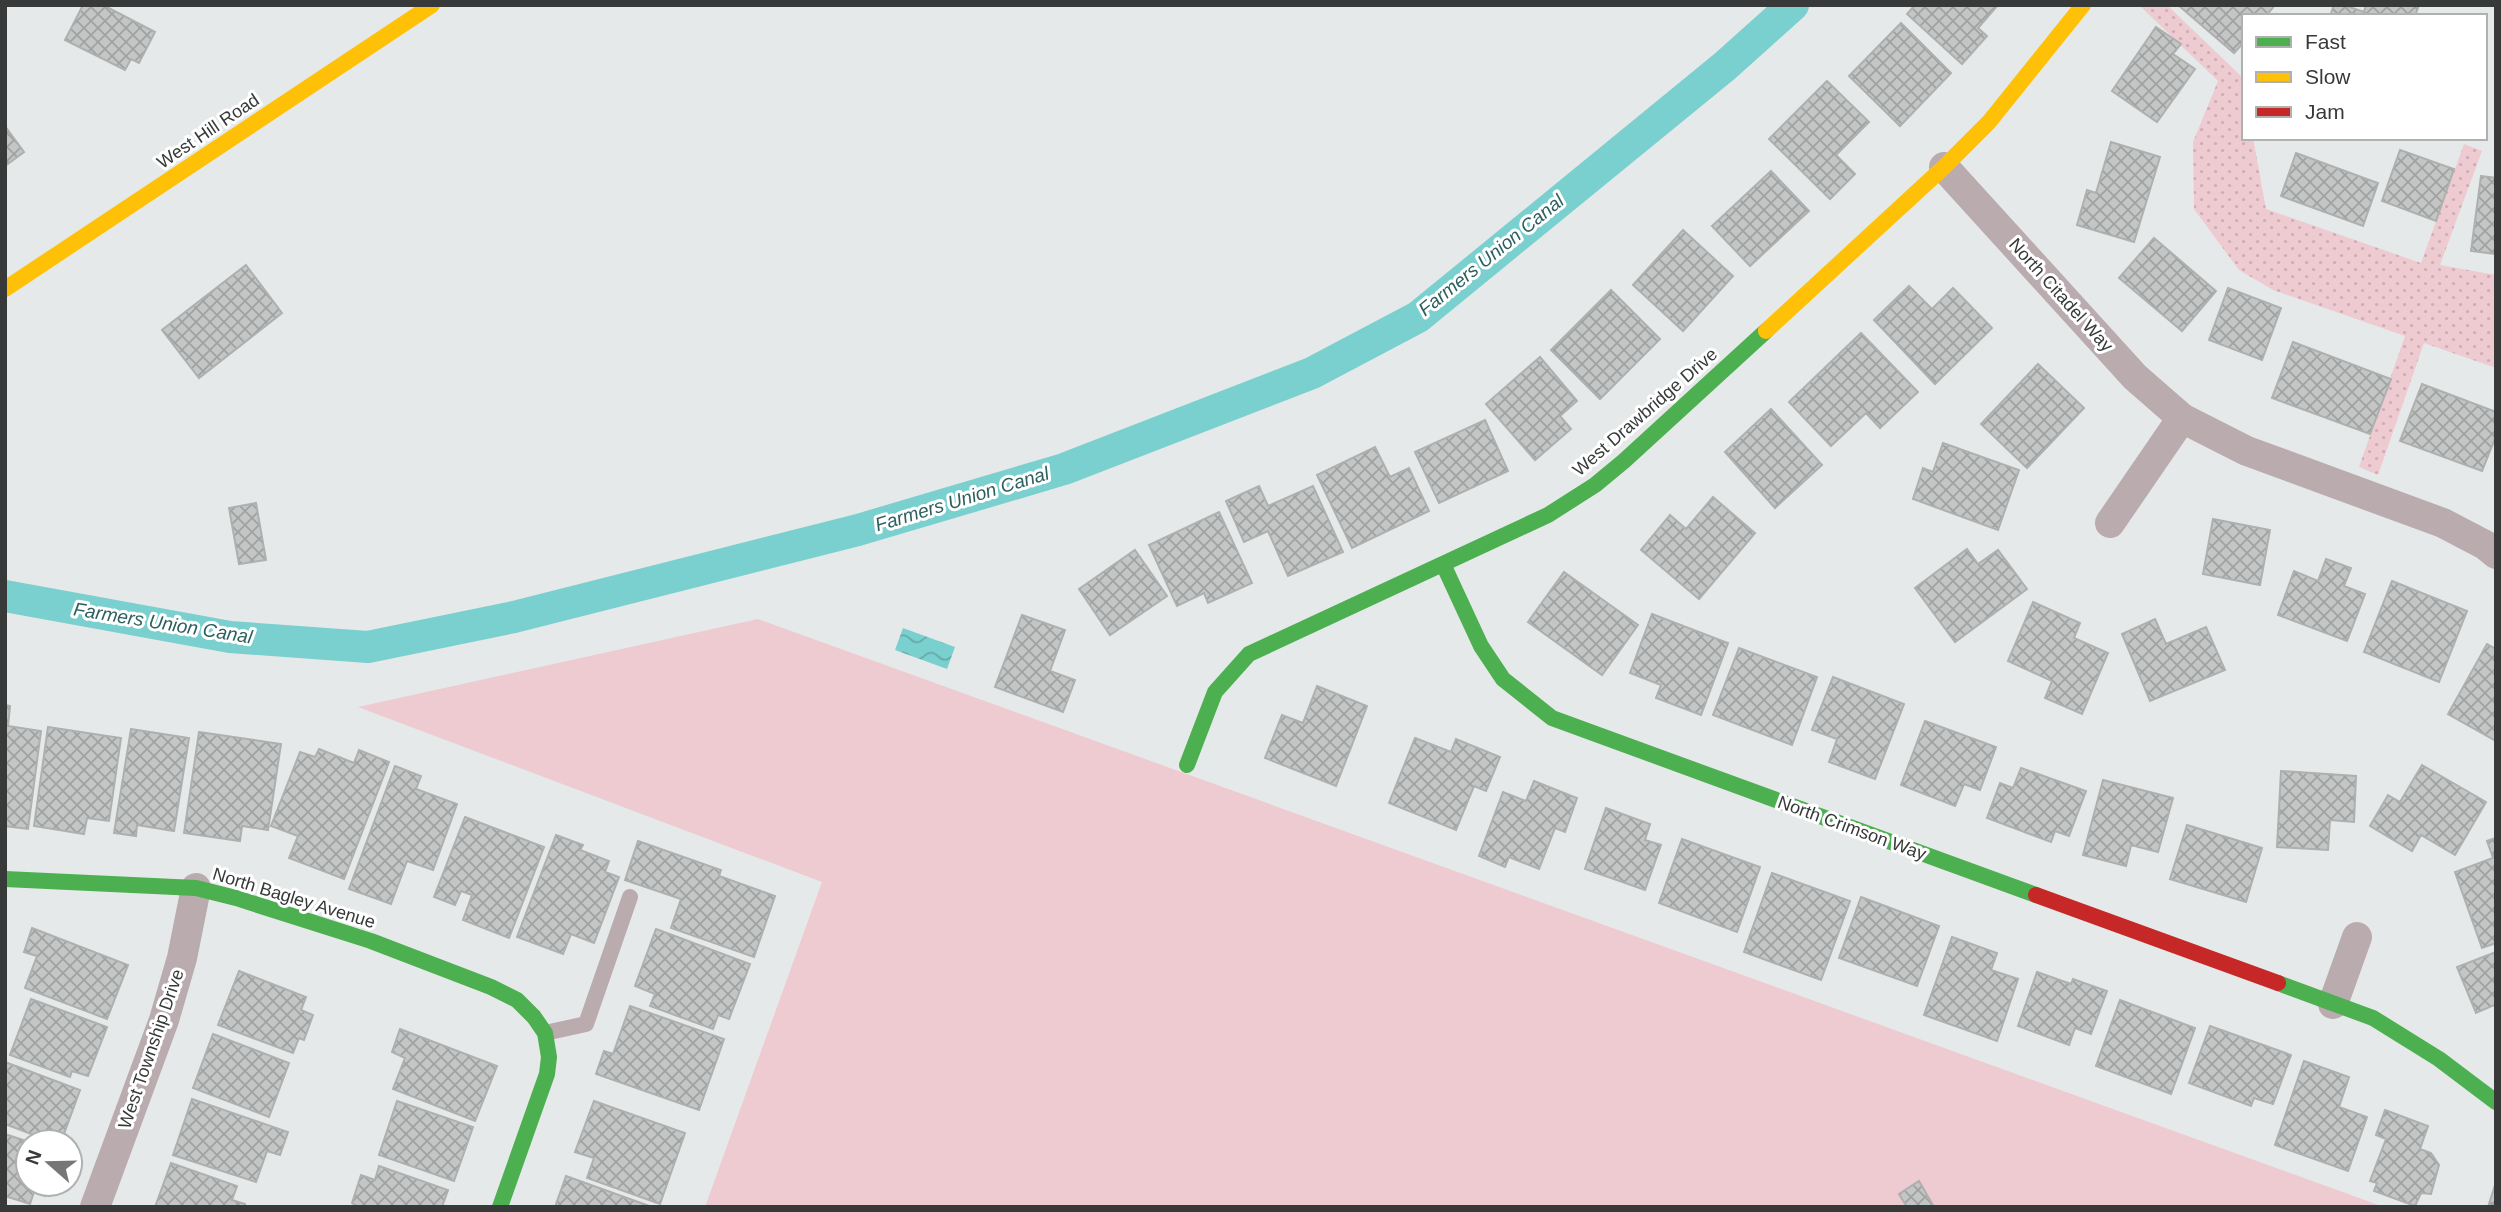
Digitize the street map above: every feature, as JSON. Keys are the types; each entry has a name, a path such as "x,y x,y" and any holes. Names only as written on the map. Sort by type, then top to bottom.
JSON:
{"street":[{"name":"West Hill Road","path":"5,289 432,5"},
{"name":"West Drawbridge Drive","path":"1187,765 1215,692 1249,654 1548,515 1595,485 1944,167 1989,122 2083,5"},
{"name":"North Citadel Way","path":"1944,167 2135,377 2182,418 2247,451 2443,523 2485,545 2496,554"},
{"path":"2110,523 2182,418"},
{"name":"North Crimson Way","path":"1443,564 1481,646 1503,679 1552,718 2373,1018 2439,1059 2496,1102"},
{"name":"North Bagley Avenue","path":"5,879 196,888 236,898 371,941 491,987 517,1000 545,1033"},
{"name":"West Township Drive","path":"95,1207 164,1020 182,958 196,888"},
{"path":"2333,1004 2357,937"},
{"path":"500,1207 547,1074 549,1057 545,1033"}],"lane":[{"path":"545,1033 586,1024 630,898"}],"shaded area":[{"path":"2139,5 2167,5 2242,77 2242,140 2253,140 2266,209 2421,263 2464,144 2482,151 2440,265 2496,275 2496,368 2424,343 2378,475 2359,467 2405,336 2273,290 2239,270 2194,209 2193,142 2218,81"},
{"path":"758,619 2384,1207 705,1207 822,882 358,707"}],"water":[{"path":"903,628 955,647 947,669 895,650"}],"building":[{"path":"83,5 103,5 155,32 139,63 131,59 125,70 65,40"},
{"path":"1915,5 1998,5 1978,28 1987,36 1962,64 1907,14"},
{"path":"2178,5 2275,5 2268,14 2242,14 2242,44 2234,53"},
{"path":"2334,5 2344,5 2364,12 2366,5 2419,5 2416,14 2331,14"},
{"path":"1901,23 1951,73 1900,126 1849,76"},
{"path":"2156,27 2181,44 2173,54 2195,69 2157,122 2112,91"},
{"path":"1827,81 1869,122 1836,155 1855,174 1830,199 1769,139"},
{"path":"5,126 24,152 5,166"},
{"path":"2111,142 2160,157 2134,242 2077,225 2087,190 2096,193"},
{"path":"2400,150 2454,169 2436,221 2382,201"},
{"path":"2296,153 2378,183 2363,226 2281,196"},
{"path":"1771,171 1809,211 1750,266 1712,226"},
{"path":"2481,176 2496,178 2496,254 2471,251"},
{"path":"1683,230 1733,276 1683,331 1633,285"},
{"path":"2154,238 2216,291 2182,331 2119,278"},
{"path":"246,265 282,313 199,378 162,330"},
{"path":"1909,286 1932,309 1953,288 1992,328 1935,384 1874,320"},
{"path":"2228,288 2281,308 2262,360 2209,340"},
{"path":"1611,290 1660,339 1600,399 1551,350"},
{"path":"1861,333 1918,392 1880,428 1866,413 1831,446 1789,402"},
{"path":"2293,342 2391,379 2370,434 2272,398"},
{"path":"1540,357 1577,401 1560,416 1571,429 1535,460 1486,404"},
{"path":"2038,364 2084,408 2027,468 1981,424"},
{"path":"2422,384 2496,412 2496,436 2482,471 2400,441"},
{"path":"1771,409 1822,465 1775,508 1725,452"},
{"path":"1485,420 1508,471 1439,503 1415,452"},
{"path":"1943,443 2019,470 1998,530 1913,499 1923,468 1933,472"},
{"path":"1375,447 1390,477 1409,468 1429,511 1352,548 1317,475"},
{"path":"1259,486 1268,506 1313,486 1343,552 1288,576 1268,531 1244,542 1226,501"},
{"path":"1713,497 1755,533 1699,599 1641,550 1670,515 1686,529"},
{"path":"256,503 266,560 239,564 229,508"},
{"path":"1219,512 1252,583 1208,603 1204,593 1177,606 1149,545"},
{"path":"2213,519 2270,530 2260,585 2203,574"},
{"path":"1967,549 1978,564 1998,550 2027,589 1955,642 1915,588"},
{"path":"1135,550 1167,596 1110,635 1079,589"},
{"path":"2326,559 2351,568 2344,586 2365,594 2347,641 2278,615 2294,571 2318,581"},
{"path":"1564,572 1638,625 1602,675 1528,622"},
{"path":"2392,581 2467,611 2439,682 2364,652"},
{"path":"2033,602 2080,623 2074,638 2108,653 2082,714 2045,698 2052,681 2008,661"},
{"path":"1652,614 1728,643 1701,715 1656,698 1661,685 1630,673"},
{"path":"1022,615 1065,630 1050,671 1075,680 1063,712 995,687"},
{"path":"2155,619 2166,644 2206,627 2225,670 2150,701 2122,634"},
{"path":"2487,644 2496,649 2496,741 2448,714"},
{"path":"1739,648 1817,677 1792,745 1713,715"},
{"path":"1833,677 1904,704 1875,779 1829,762 1837,739 1812,730"},
{"path":"1317,686 1367,706 1336,786 1265,758 1282,715 1303,723"},
{"path":"5,705 10,706 8,726 41,731 28,829 5,826"},
{"path":"1925,721 1996,747 1980,790 1964,784 1955,806 1901,785"},
{"path":"48,727 121,738 109,821 87,818 84,834 34,826"},
{"path":"131,729 189,738 174,831 137,825 136,836 114,833"},
{"path":"199,732 281,744 268,830 242,826 240,841 184,833"},
{"path":"1415,738 1451,752 1456,739 1500,757 1486,791 1474,786 1456,830 1389,803"},
{"path":"319,749 354,763 359,750 389,762 344,879 289,858 298,836 271,826 300,752 315,757"},
{"path":"2422,765 2486,802 2455,855 2421,835 2412,851 2370,826 2388,795 2400,802"},
{"path":"395,766 421,776 416,789 457,804 433,870 407,861 391,904 349,889"},
{"path":"2021,768 2086,791 2069,836 2055,831 2051,842 1987,818 2000,783 2013,788"},
{"path":"2281,771 2356,776 2354,822 2330,820 2328,850 2277,847"},
{"path":"2103,780 2173,798 2158,852 2131,845 2126,866 2083,855"},
{"path":"1534,781 1577,798 1565,832 1555,828 1539,869 1509,857 1505,867 1479,856 1503,792 1526,801"},
{"path":"1606,808 1650,824 1645,840 1661,845 1645,890 1585,869"},
{"path":"465,817 544,847 509,938 463,920 472,895 461,891 455,905 434,897"},
{"path":"2187,825 2262,848 2246,902 2170,879"},
{"path":"556,835 583,845 580,850 609,861 605,872 619,877 594,943 571,934 563,954 517,937"},
{"path":"2496,838 2496,943 2482,948 2455,872 2493,858 2487,841"},
{"path":"1682,839 1760,867 1737,932 1659,903"},
{"path":"638,841 721,870 719,876 775,896 754,957 671,928 681,899 625,880"},
{"path":"1772,873 1850,901 1821,980 1744,952"},
{"path":"1861,897 1939,926 1917,986 1839,958"},
{"path":"32,928 128,965 107,1019 25,988 37,956 24,952"},
{"path":"656,929 750,964 729,1019 718,1015 713,1029 650,1006 655,994 635,986"},
{"path":"1952,937 1997,953 1991,970 2018,979 1997,1041 1924,1015"},
{"path":"2496,952 2496,1010 2494,1005 2476,1013 2457,967"},
{"path":"239,971 306,997 301,1010 313,1015 304,1040 299,1038 293,1053 218,1025"},
{"path":"2037,972 2071,984 2073,979 2107,991 2091,1034 2075,1028 2069,1045 2018,1026"},
{"path":"31,999 107,1027 88,1076 72,1071 70,1077 10,1055"},
{"path":"2120,1000 2195,1028 2171,1094 2096,1066"},
{"path":"630,1006 724,1039 699,1110 596,1074 604,1051 613,1054"},
{"path":"2210,1026 2291,1055 2273,1104 2254,1098 2251,1106 2189,1083"},
{"path":"400,1029 497,1066 475,1121 393,1089 405,1058 392,1052"},
{"path":"213,1034 289,1063 269,1117 193,1088"},
{"path":"2304,1061 2349,1077 2339,1107 2367,1117 2348,1171 2275,1145"},
{"path":"5,1062 80,1090 66,1128 15,1128 5,1124"},
{"path":"192,1099 288,1132 280,1155 267,1151 256,1182 173,1155"},
{"path":"397,1101 473,1127 454,1181 379,1155"},
{"path":"594,1101 685,1133 660,1204 587,1178 594,1158 575,1152"},
{"path":"2385,1110 2428,1126 2420,1149 2431,1153 2439,1165 2431,1194 2421,1193 2415,1206 2374,1191 2377,1183 2370,1181 2386,1139 2376,1135"},
{"path":"5,1134 14,1137 14,1198 32,1198 30,1204 5,1196"},
{"path":"171,1163 237,1186 232,1200 245,1204 245,1207 155,1207"},
{"path":"379,1166 448,1190 442,1207 359,1207 352,1203 361,1175 375,1180"},
{"path":"566,1176 652,1207 555,1207"},
{"path":"1919,1181 1934,1207 1907,1207 1899,1194"},
{"path":"2495,1185 2496,1207 2488,1207"}],"waterway":[{"name":"Farmers Union Canal","path":"5,596 230,637 368,647 514,617 858,530 1064,469 1312,373 1418,317 1725,66 1793,5"}],"traffic: fast":[{"path":"1187,765 1215,692 1249,654 1548,515 1595,485 1624,461 1766,331"},
{"path":"1443,564 1481,646 1503,679 1552,718 2036,895"},
{"path":"5,879 196,888 371,941 491,987 517,1000 545,1033 549,1057 547,1074 500,1207"},
{"path":"2278,983 2373,1018 2439,1059 2496,1102"}],"traffic: slow":[{"path":"5,289 432,5"},
{"path":"1766,331 1989,122 2083,5"}],"traffic: jam":[{"path":"2036,895 2278,983"}]}
